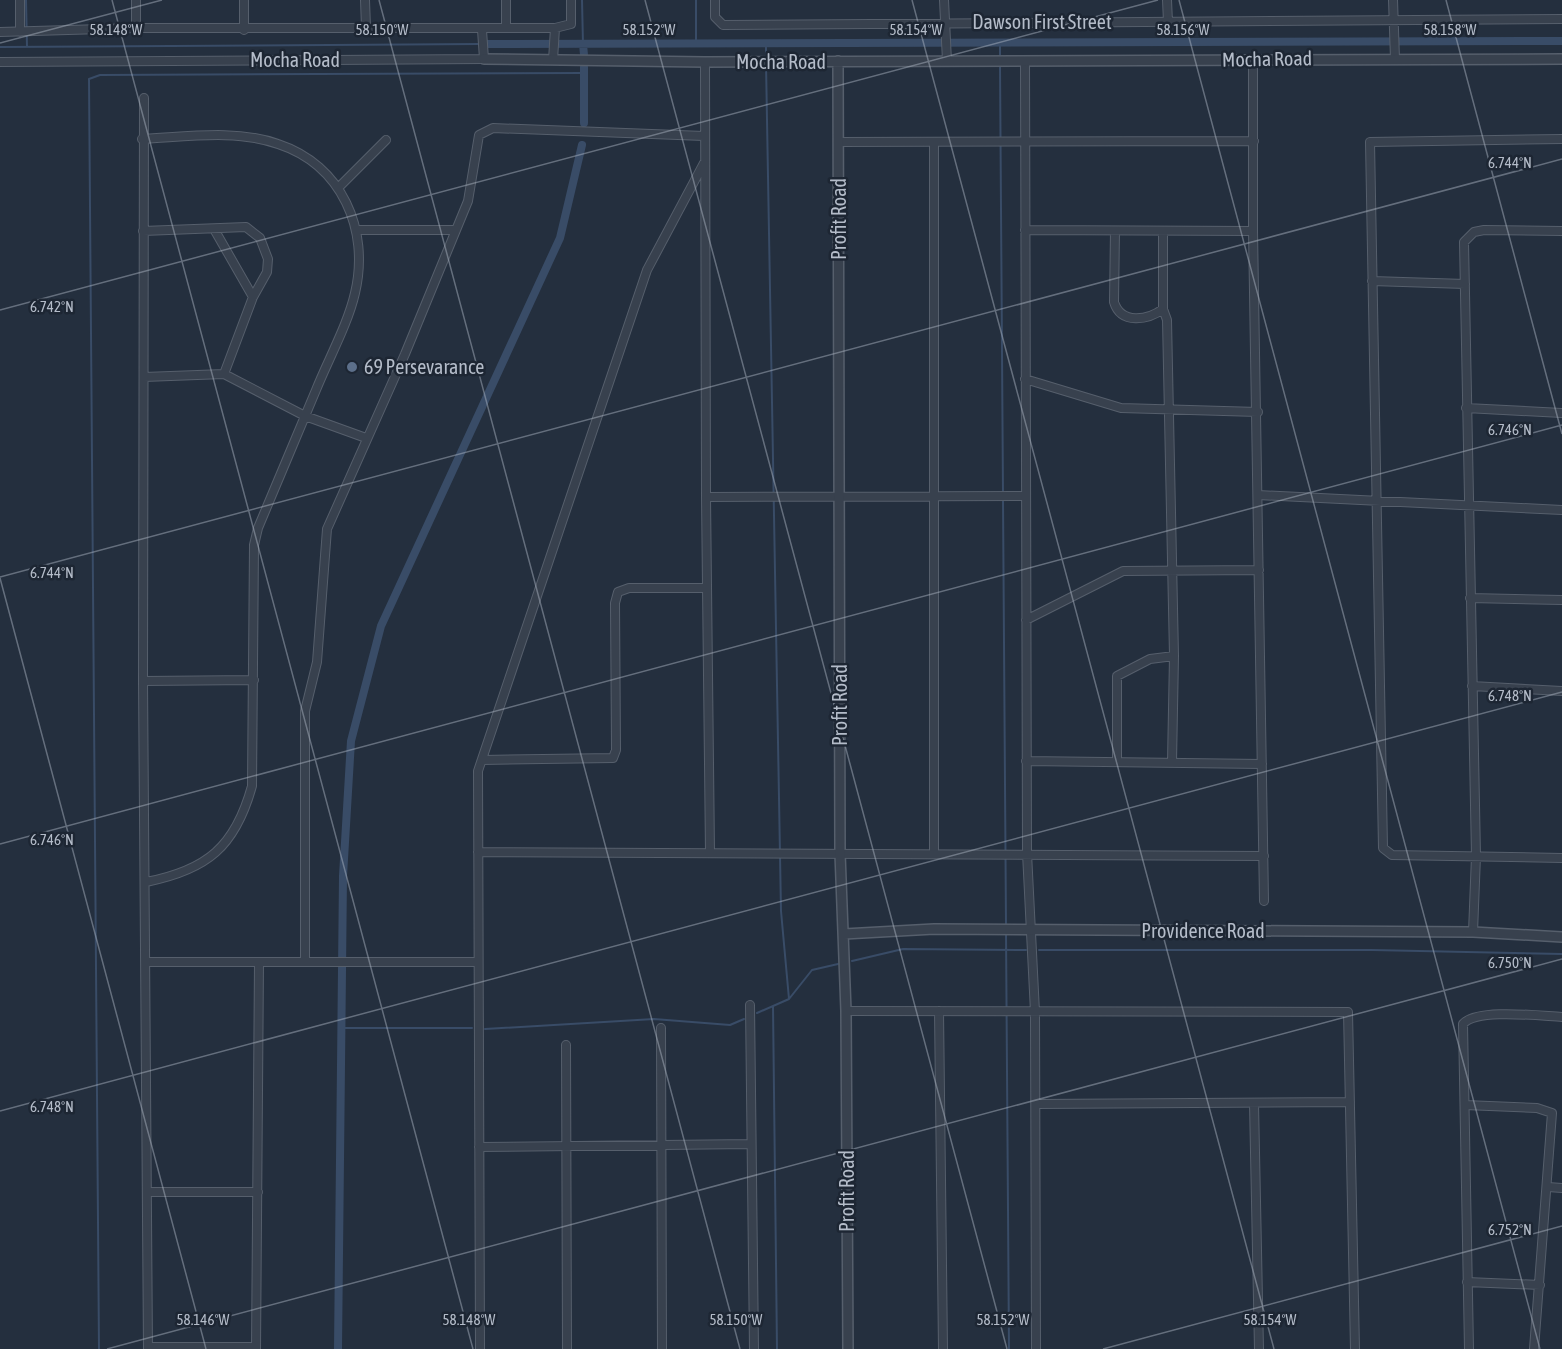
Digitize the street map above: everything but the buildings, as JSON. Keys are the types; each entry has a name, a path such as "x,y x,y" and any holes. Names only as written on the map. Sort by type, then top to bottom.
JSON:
{"street":[{"path":"20,0 20,33"},
{"path":"136,0 136,28"},
{"path":"244,0 244,30"},
{"path":"366,0 366,27"},
{"path":"506,0 506,28"},
{"path":"0,32 136,28 244,30 366,27 482,30 555,28 571,24 571,0"},
{"name":"Dawson First Street","path":"716,0 715,17 720,23 1562,19"},
{"path":"944,0 947,57"},
{"path":"1167,0 1168,22"},
{"path":"1393,0 1395,54"},
{"path":"553,57 555,28"},
{"path":"482,30 483,59"},
{"name":"Mocha Road","path":"0,62 553,57 705,62 838,62 947,57 1025,61 1253,59 1395,54 1562,59"},
{"path":"1253,59 1253,231 1258,412 1264,901"},
{"path":"1025,61 1026,761 1027,853 1035,1012 1036,1349"},
{"path":"705,62 710,853"},
{"name":"Profit Road","path":"838,62 840,853 846,1011 848,1349"},
{"path":"144,98 142,139 143,681 149,1192 148,1348 256,1348 259,962"},
{"path":"305,962 305,711 316,662 327,529 405,354 468,201 479,135 487,129 704,136"},
{"path":"142,139 228,136 271,142 301,154 325,172 339,187 357,230 360,245 355,294 254,545 252,786 238,827 227,842 211,857 185,871 146,882"},
{"path":"1562,139 1370,142 1383,848 1392,855 1562,858"},
{"path":"339,187 386,140"},
{"path":"839,142 1254,141"},
{"path":"933,853 934,142"},
{"path":"480,1349 478,771 647,270 704,163"},
{"path":"143,231 246,227 260,238 268,259 267,272 254,297 224,374"},
{"path":"214,229 254,297"},
{"path":"357,230 456,230"},
{"path":"1025,230 1253,231"},
{"path":"1115,231 1117,310 1124,316 1139,319 1152,317 1163,309"},
{"path":"1163,231 1163,309 1167,320 1174,656 1172,762"},
{"path":"1473,932 1476,856 1464,242 1474,232 1562,231"},
{"path":"1372,281 1465,284"},
{"path":"144,377 224,374 305,416 366,438"},
{"path":"1025,379 1122,408 1258,412"},
{"path":"1466,408 1562,413"},
{"path":"1258,495 1468,503 1562,510"},
{"path":"706,497 1026,496"},
{"path":"1026,620 1123,571 1259,570"},
{"path":"482,760 613,758 616,750 615,603 618,592 629,588 707,588"},
{"path":"1470,598 1562,600"},
{"path":"1117,762 1117,676 1150,659 1174,656"},
{"path":"143,681 254,680"},
{"path":"1472,686 1562,691"},
{"path":"1026,761 1262,764"},
{"path":"478,852 1264,856"},
{"name":"Providence Road","path":"844,933 934,929 1473,932 1562,936"},
{"path":"146,962 478,962"},
{"path":"750,1005 754,1349"},
{"path":"846,1011 1348,1012 1355,1349"},
{"path":"939,1011 943,1349"},
{"path":"1468,1349 1462,1029 1471,1017 1486,1015 1562,1017"},
{"path":"662,1028 662,1349"},
{"path":"566,1045 567,1349"},
{"path":"1036,1104 1350,1102"},
{"path":"1254,1103 1259,1349"},
{"path":"1465,1105 1538,1108 1552,1113 1534,1349"},
{"path":"479,1147 751,1144"},
{"path":"1548,1187 1562,1188"},
{"path":"149,1192 258,1192"},
{"path":"1467,1282 1540,1285"}],"waterway":[{"path":"26,0 27,47"},
{"path":"582,0 583,44"},
{"path":"696,0 696,44"},
{"path":"485,44 1562,41"},
{"path":"0,47 480,44"},
{"path":"583,44 584,55"},
{"path":"766,44 766,58"},
{"path":"1000,44 1000,59"},
{"path":"766,63 781,911 789,999"},
{"path":"1000,65 1003,494"},
{"path":"584,67 584,123"},
{"path":"99,1349 89,79 100,75 584,73"},
{"path":"338,1349 343,876 351,741 381,626 560,238 582,145"},
{"path":"1003,500 1006,926"},
{"path":"1006,932 1009,1349"},
{"path":"852,961 903,949 1026,950"},
{"path":"1039,950 1372,950 1562,954"},
{"path":"757,1013 789,999 812,970 838,964"},
{"path":"773,1006 777,1349"},
{"path":"485,1029 654,1019 730,1025 744,1019"},
{"path":"342,1028 472,1028"}],"place":[{"name":"69 Persevarance","path":"352,367"}]}
